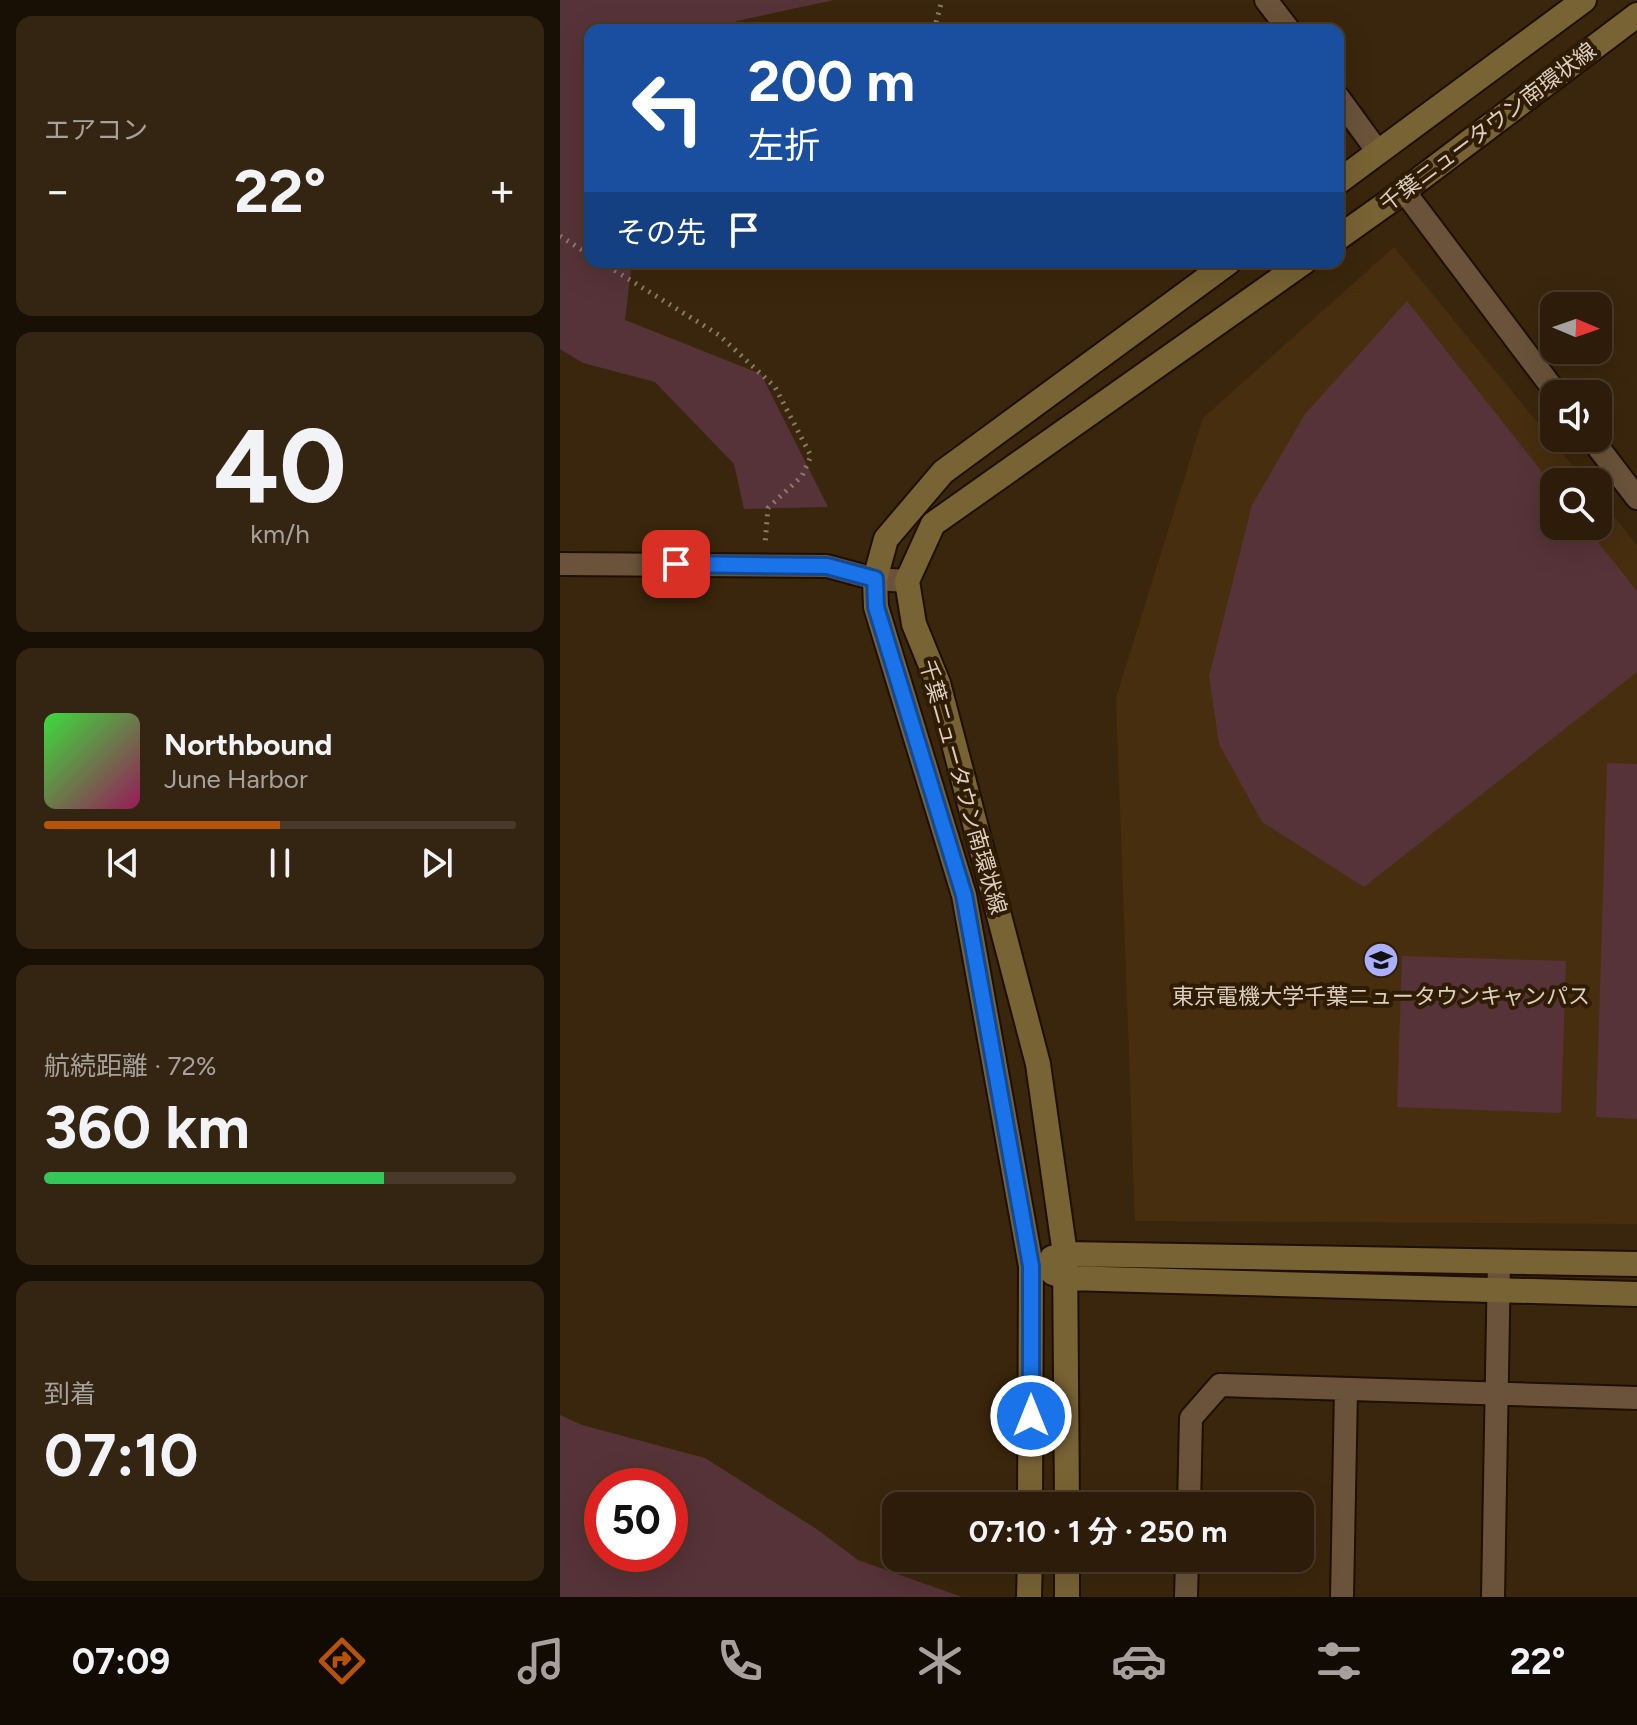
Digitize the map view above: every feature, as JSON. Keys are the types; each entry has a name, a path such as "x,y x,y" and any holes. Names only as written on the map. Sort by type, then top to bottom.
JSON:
{"main road":[{"name":"千葉ニュータウン南環状線","path":"1344,178 1584,0"},
{"name":"千葉ニュータウン南環状線","path":"1344,234 1637,15"},
{"name":"千葉ニュータウン南環状線","path":"1030,1492 1031,1266 964,895 876,607 875,579 886,539 943,472 1221,268"},
{"path":"907,581 933,524 1296,268"},
{"name":"千葉ニュータウン南環状線","path":"907,581 914,624 938,683 1038,1064 1066,1266 1067,1492"},
{"path":"1031,1266 1499,1261 1637,1264"},
{"path":"1066,1266 1498,1290 1637,1294"},
{"path":"1029,1597 1030,1572"},
{"path":"1067,1572 1067,1597"}],"street":[{"path":"1266,0 1284,24"},
{"path":"1344,105 1378,152"},
{"path":"1404,191 1546,380"},
{"path":"1602,452 1637,498"},
{"path":"560,564 827,566 875,579 907,581"},
{"path":"1493,1597 1499,1261"},
{"path":"1189,1492 1191,1418 1220,1385 1637,1398"},
{"path":"1342,1597 1346,1389"},
{"path":"1186,1597 1187,1572"}],"path":[{"path":"936,24 942,0"},
{"path":"560,236 584,251"},
{"path":"611,268 719,335 775,387 811,456 802,476 768,508 763,565"}],"shaded area":[{"path":"560,0 834,0 733,24 584,24 584,268 631,268 625,320 761,374 828,507 744,509 734,464 655,382 583,363 560,349"},
{"name":"東京電機大学千葉ニュータウンキャンパス","path":"1394,247 1540,426 1540,452 1561,452 1575,468 1540,468 1540,540 1612,540 1612,514 1637,545 1637,1224 1135,1221 1116,698 1203,418"},
{"path":"1407,301 1540,469 1540,540 1596,540 1637,591 1637,672 1364,887 1262,822 1219,744 1209,676 1252,505 1305,414"},
{"path":"1607,763 1637,764 1637,1119 1596,1117"},
{"path":"1402,956 1566,961 1561,1113 1397,1107"},
{"path":"560,1415 582,1425 705,1458 818,1530 858,1560 882,1569 882,1572 892,1572 962,1597 560,1597"}],"place":[{"name":"東京電機大学千葉ニュータウンキャンパス","path":"1381,960"}],"route":[{"path":"676,564 827,566 875,579 876,607 964,895 1031,1266 1031,1416"}]}
